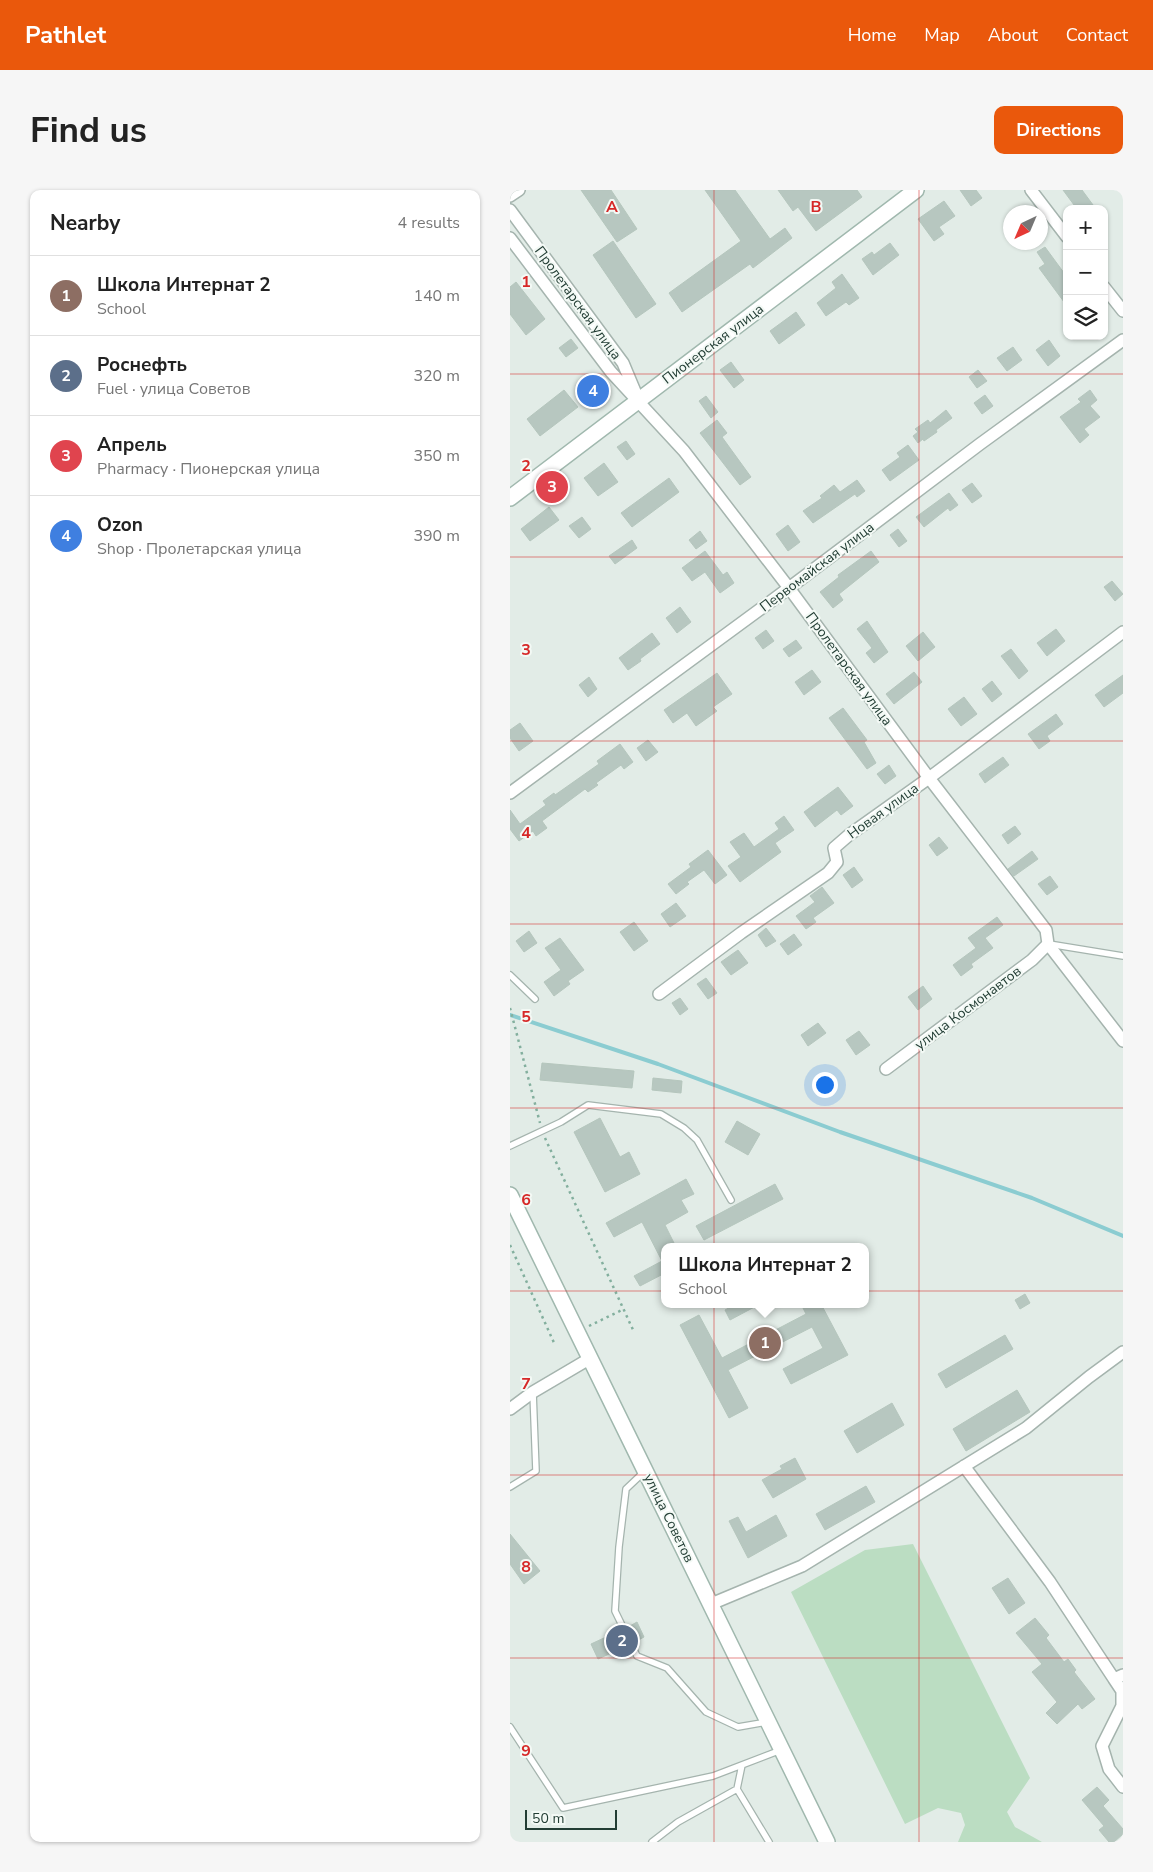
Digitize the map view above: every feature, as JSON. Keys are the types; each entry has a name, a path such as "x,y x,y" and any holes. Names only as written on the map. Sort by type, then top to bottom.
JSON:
{"main road":[{"name":"Пионерская улица","path":"510,498 916,190"},
{"name":"улица Советов","path":"510,1195 827,1842"}],"street":[{"path":"510,196 519,190"},
{"path":"1031,190 1063,232"},
{"name":"Пролетарская улица","path":"510,210 623,363 638,400"},
{"name":"Пролетарская улица","path":"510,238 611,372 684,451 789,588 929,778 1046,930 1048,944 1123,1041"},
{"path":"1108,291 1123,311"},
{"name":"Первомайская улица","path":"510,793 1123,340"},
{"name":"Новая улица","path":"659,994 740,933 828,873 837,862 834,848 849,835 929,778 1123,632"},
{"name":"улица Космонавтов","path":"886,1070 1032,960 1048,944"},
{"path":"711,1604 802,1566 1026,1428 1123,1352"},
{"path":"510,1409 533,1392 589,1359"},
{"path":"964,1466 1118,1677 1122,1691 1122,1706 1102,1746 1109,1769 1123,1787"}],"lane":[{"path":"1048,944 1123,956"},
{"path":"510,975 535,999"},
{"path":"510,1146 561,1122 588,1105 662,1114 684,1128 697,1140 731,1200"},
{"path":"510,1486 536,1471 533,1392"},
{"path":"645,1471 626,1490 619,1547 615,1611 637,1656 667,1668 706,1712 738,1727 768,1722"},
{"path":"510,1727 563,1808 713,1776 782,1750"},
{"path":"742,1765 737,1789 769,1842"},
{"path":"652,1842 678,1822 737,1789"}],"path":[{"path":"510,1008 542,1131 634,1332"},
{"path":"510,1245 555,1345"},
{"path":"589,1326 624,1309"}],"green space":[{"path":"913,1544 1030,1778 1007,1812 1015,1827 1042,1842 958,1842 965,1825 961,1813 938,1808 905,1824 791,1592 865,1550"}],"building":[{"path":"581,190 611,190 637,229 617,242"},
{"path":"705,190 735,190 770,239 785,228 792,238 753,268 750,264 682,312 669,293 741,241"},
{"path":"778,190 857,190 862,197 816,231 798,207 793,211"},
{"path":"960,190 976,190 982,198 971,206"},
{"path":"1063,190 1082,190 1093,205 1074,205"},
{"path":"944,201 955,216 939,227 944,234 934,241 918,219"},
{"path":"613,241 656,304 636,318 593,255"},
{"path":"890,243 899,255 873,275 862,259 872,252 874,255"},
{"path":"1047,250 1063,272 1063,301 1039,268 1045,264 1037,252"},
{"path":"842,274 859,298 849,305 846,302 826,316 817,303 836,288 832,282"},
{"path":"516,282 545,319 526,335 510,314 510,287"},
{"path":"796,312 805,325 779,344 770,331"},
{"path":"571,339 578,348 566,357 559,348"},
{"path":"1049,340 1060,356 1048,366 1036,350"},
{"path":"1013,347 1022,360 1007,371 997,358"},
{"path":"731,362 744,380 734,388 720,370"},
{"path":"978,370 987,381 977,388 969,377"},
{"path":"564,390 578,407 540,436 527,419"},
{"path":"1090,390 1097,400 1090,406 1100,417 1084,429 1089,435 1080,443 1060,417 1081,402 1078,399"},
{"path":"985,395 993,406 982,414 974,403"},
{"path":"706,396 718,412 711,418 699,401"},
{"path":"946,410 952,418 936,430 937,432 918,443 913,436 918,432 915,429 928,420 930,423"},
{"path":"717,420 727,433 722,437 751,477 740,485 700,433"},
{"path":"626,441 635,454 627,460 617,447"},
{"path":"908,445 919,460 890,481 882,470 900,457 897,453"},
{"path":"604,463 618,482 598,496 584,478"},
{"path":"669,478 679,492 632,527 621,513"},
{"path":"857,480 865,491 857,497 855,494 813,523 803,511 822,498 820,496 834,485 840,492"},
{"path":"972,483 982,496 972,503 962,490"},
{"path":"949,493 958,505 950,511 948,508 924,527 916,517"},
{"path":"549,507 559,520 530,541 521,529"},
{"path":"582,517 591,529 579,538 569,526"},
{"path":"788,525 800,542 788,551 776,534"},
{"path":"898,529 907,541 899,547 890,535"},
{"path":"700,531 707,541 696,549 689,540"},
{"path":"632,540 637,548 615,564 609,556"},
{"path":"705,551 723,575 727,572 734,583 720,593 705,572 692,581 682,568"},
{"path":"871,551 879,562 839,594 843,600 833,608 820,592 839,577 838,575"},
{"path":"1112,581 1123,594 1115,601 1104,587"},
{"path":"680,607 691,622 677,633 666,618"},
{"path":"867,621 888,652 874,663 866,653 872,648 857,629"},
{"path":"1056,629 1065,641 1047,656 1037,643"},
{"path":"766,630 774,641 763,649 755,638"},
{"path":"923,632 935,647 918,661 906,646"},
{"path":"652,633 660,644 628,670 619,658"},
{"path":"796,640 802,648 789,657 783,649"},
{"path":"1011,649 1028,671 1019,679 1001,656"},
{"path":"812,670 821,682 804,695 795,682"},
{"path":"914,672 922,682 894,704 886,694"},
{"path":"717,673 732,694 713,707 717,711 696,726 687,713 673,723 664,710"},
{"path":"1123,675 1123,693 1104,707 1095,695"},
{"path":"589,677 597,689 588,697 579,685"},
{"path":"992,681 1002,694 992,702 982,689"},
{"path":"964,697 977,714 961,726 948,709"},
{"path":"843,708 867,740 864,742 876,763 867,769 829,718"},
{"path":"1056,714 1063,724 1047,736 1050,741 1039,749 1028,734"},
{"path":"520,723 533,741 519,751 510,738 510,730"},
{"path":"648,740 658,752 646,761 637,748"},
{"path":"620,744 633,762 624,769 621,765 596,783 598,785 588,792 585,789 542,821 547,828 536,836 533,831 519,841 510,829 510,810 520,824 546,805 543,801 554,793 555,795 599,764 597,761"},
{"path":"1003,757 1009,765 985,783 979,774"},
{"path":"889,765 896,776 885,784 877,774"},
{"path":"838,787 853,806 841,815 837,810 815,827 804,812"},
{"path":"784,816 794,830 775,843 781,852 740,882 728,866 741,857 730,842 744,833 754,847 779,829 775,823"},
{"path":"1015,826 1021,834 1008,844 1002,835"},
{"path":"939,837 948,848 937,856 929,845"},
{"path":"708,850 727,875 715,884 704,870 687,882 689,884 676,894 668,884 691,867 689,864"},
{"path":"1032,851 1038,859 1014,876 1008,869"},
{"path":"854,867 863,880 852,888 843,875"},
{"path":"1050,876 1058,887 1047,895 1038,884"},
{"path":"822,887 834,903 813,918 816,922 806,929 796,916 815,902 810,896"},
{"path":"676,903 686,916 670,927 661,914"},
{"path":"997,917 1003,925 985,938 993,948 971,964 973,967 961,976 953,965 976,948 968,938"},
{"path":"634,922 648,941 634,951 620,932"},
{"path":"766,928 776,941 766,947 758,935"},
{"path":"529,931 537,943 524,952 516,941"},
{"path":"794,934 802,945 788,955 780,944"},
{"path":"560,938 584,970 568,981 570,984 554,996 544,982 561,970 545,948"},
{"path":"738,950 748,963 731,975 721,962"},
{"path":"706,978 717,993 708,999 697,984"},
{"path":"923,986 932,999 918,1010 908,997"},
{"path":"680,998 688,1009 680,1015 672,1003"},
{"path":"818,1023 826,1033 808,1046 801,1035"},
{"path":"859,1031 870,1045 856,1055 846,1040"},
{"path":"542,1063 634,1071 632,1088 540,1080"},
{"path":"653,1078 682,1081 681,1093 652,1090"},
{"path":"600,1118 620,1157 629,1152 640,1174 605,1192 574,1132"},
{"path":"737,1121 760,1134 748,1155 725,1142"},
{"path":"686,1179 694,1194 681,1200 688,1212 665,1225 674,1243 661,1243 661,1259 642,1222 614,1237 606,1223"},
{"path":"775,1184 783,1199 704,1240 696,1226"},
{"path":"661,1262 661,1275 640,1286 634,1276"},
{"path":"1025,1294 1030,1303 1020,1309 1015,1300"},
{"path":"729,1308 752,1308 730,1320 725,1310"},
{"path":"803,1308 823,1308 848,1355 791,1384 783,1369 823,1348 812,1327 728,1370 748,1408 729,1418 680,1325 699,1315 722,1358 806,1314"},
{"path":"1005,1335 1013,1349 946,1388 938,1374"},
{"path":"1017,1390 1030,1412 966,1451 953,1429"},
{"path":"892,1403 904,1425 857,1453 844,1431"},
{"path":"795,1458 806,1479 773,1498 762,1480 782,1469 780,1466"},
{"path":"866,1486 875,1502 825,1530 816,1514"},
{"path":"776,1515 787,1536 748,1558 729,1521 738,1517 746,1532"},
{"path":"510,1534 540,1571 524,1584 510,1564"},
{"path":"1008,1578 1025,1603 1009,1614 992,1588"},
{"path":"1035,1618 1049,1635 1046,1638 1064,1662 1068,1659 1076,1670 1074,1672 1095,1699 1082,1709 1078,1704 1057,1724 1046,1713 1057,1702 1032,1672 1042,1664 1016,1633"},
{"path":"637,1622 644,1637 635,1642 628,1627"},
{"path":"619,1631 627,1646 598,1659 591,1644"},
{"path":"1097,1787 1109,1800 1103,1806 1123,1829 1123,1834 1114,1842 1109,1842 1099,1830 1104,1826 1082,1800"}],"waterway":[{"path":"510,1015 658,1064 840,1132 1032,1198 1123,1236"}],"place":[{"name":"Ozon","path":"593,391"},
{"name":"Апрель","path":"552,487"},
{"name":"Школа Интернат 2","path":"765,1343"},
{"name":"Роснефть","path":"622,1641"}]}
